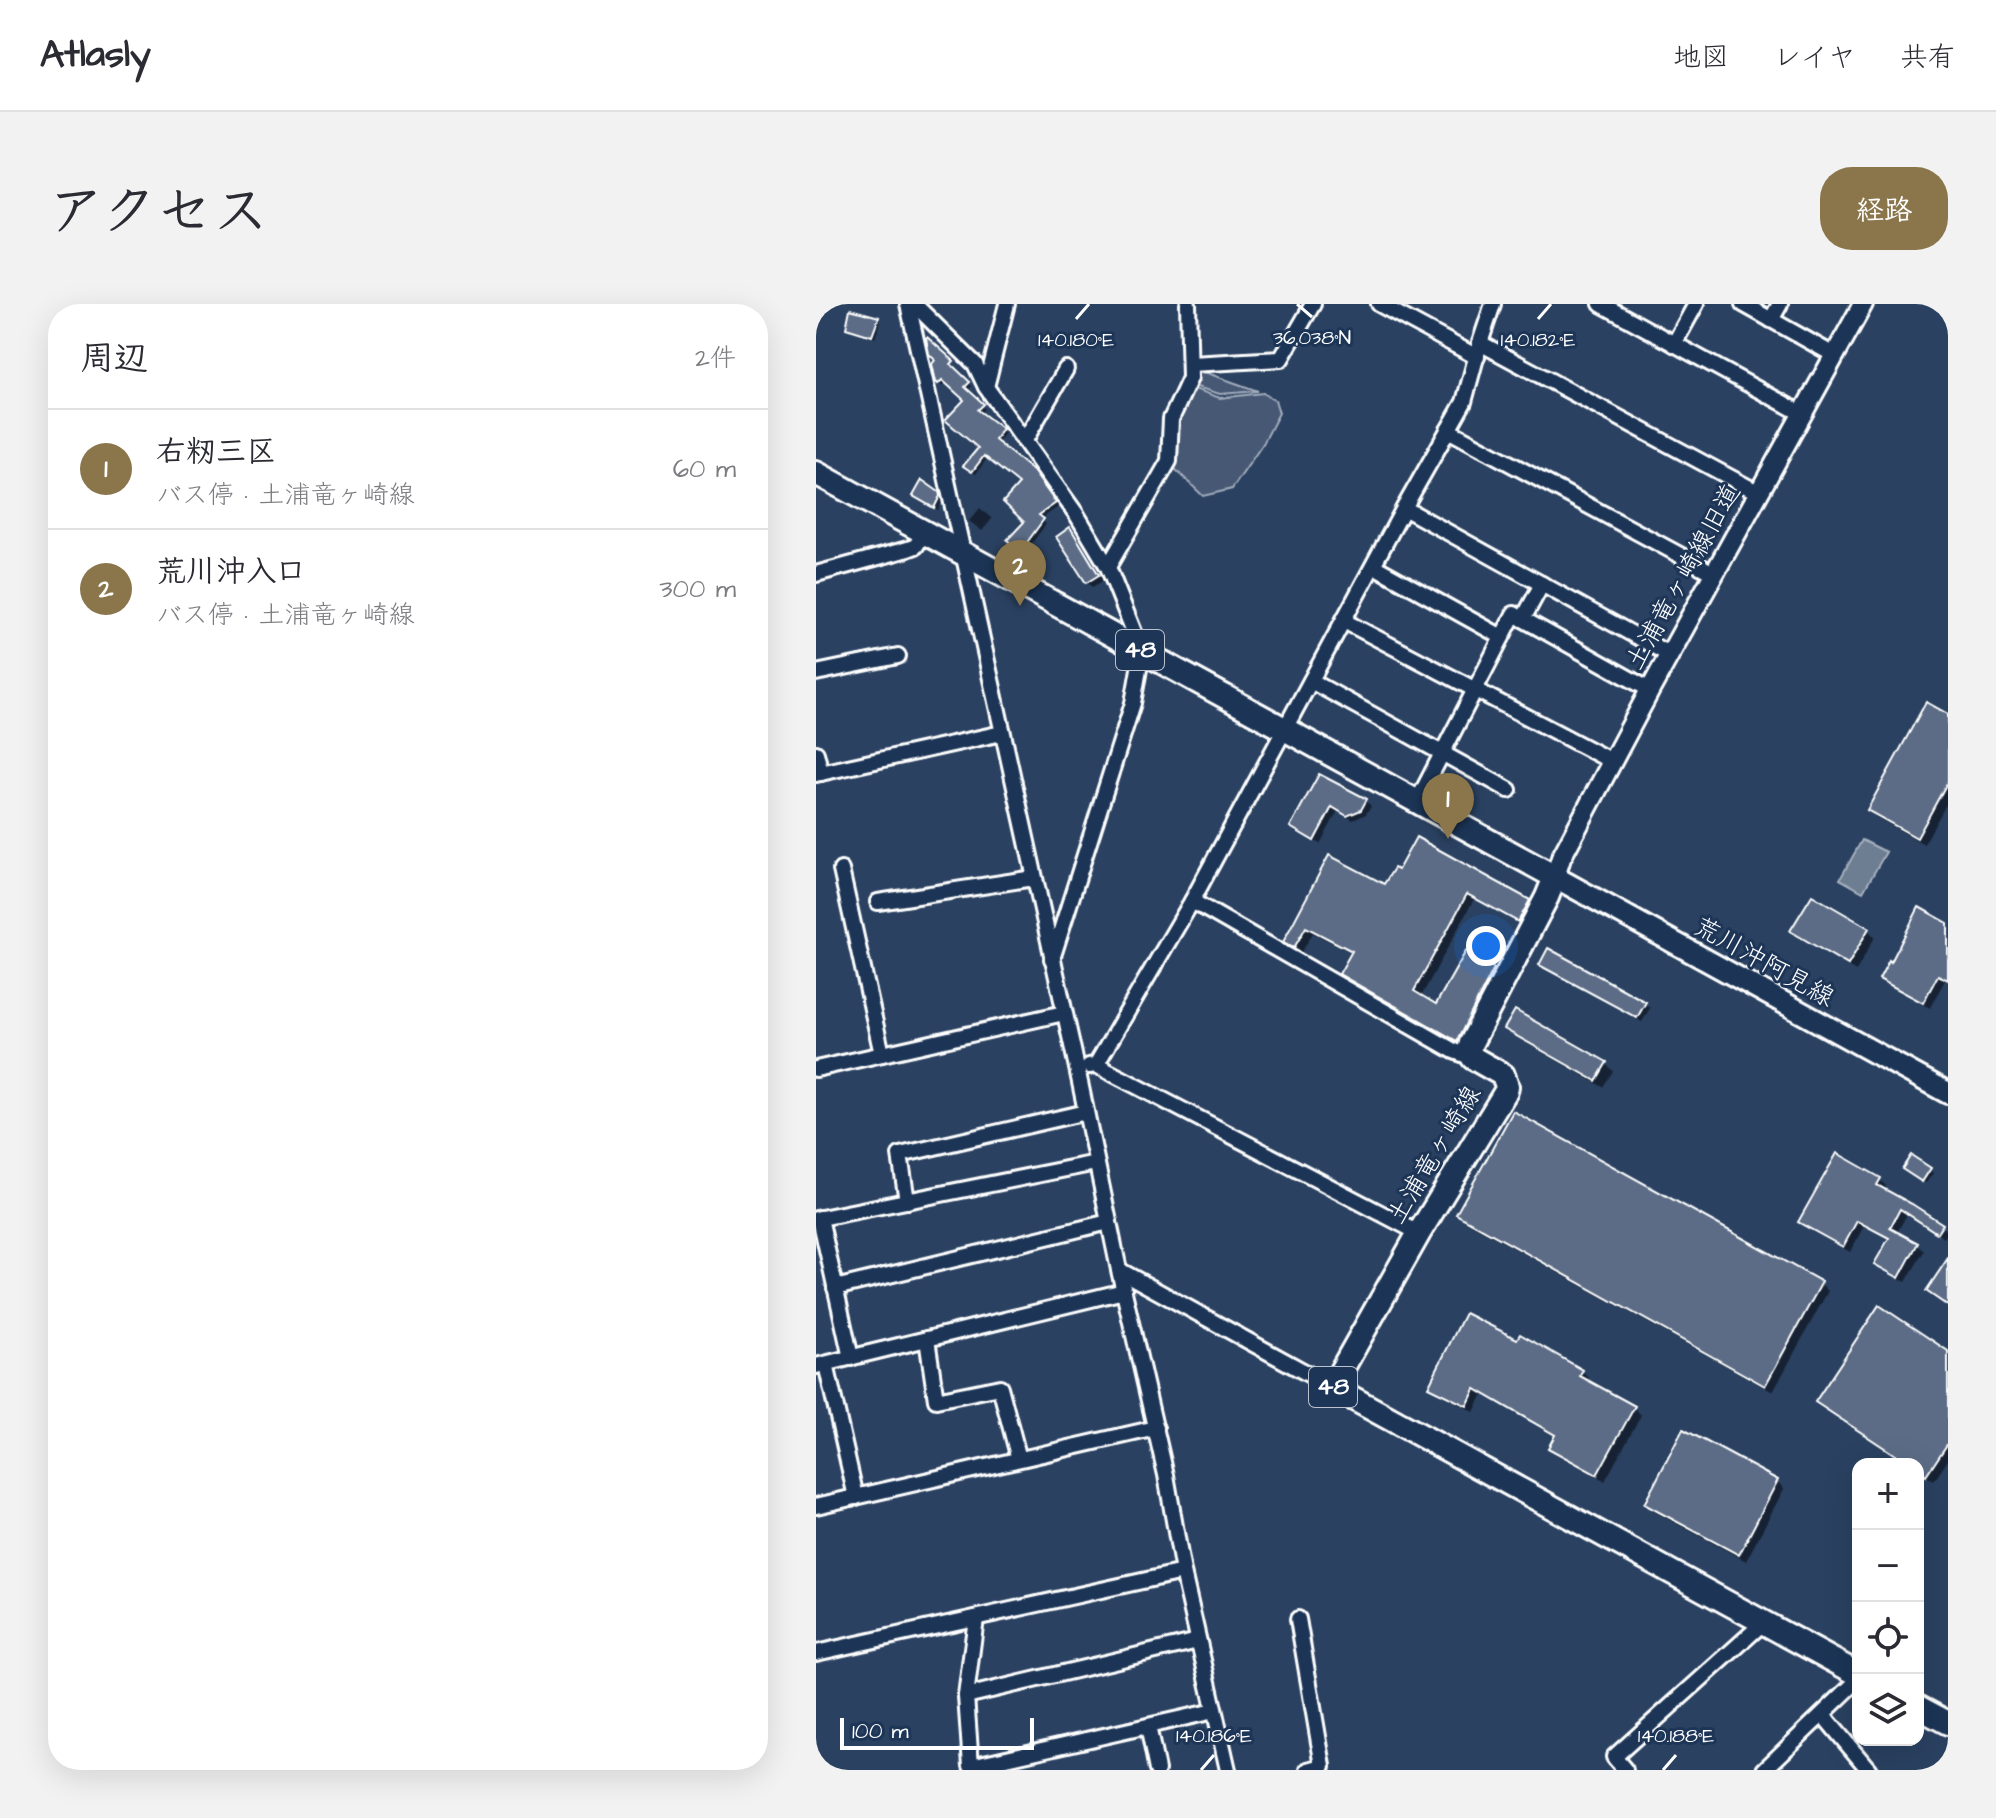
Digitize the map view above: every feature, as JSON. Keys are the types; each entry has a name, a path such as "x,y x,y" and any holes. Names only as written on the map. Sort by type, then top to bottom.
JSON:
{"main road":[{"name":"48","path":"816,473 1555,877"},
{"name":"土浦竜ヶ崎線","path":"1332,1387 1419,1233 1506,1091 1503,1075 1473,1058 1469,1051 1555,877"},
{"name":"荒川沖阿見線","path":"1555,877 1948,1093"},
{"name":"48","path":"1332,1387 1852,1671"},
{"path":"1924,1710 1948,1723"}],"street":[{"path":"911,304 975,364 986,387 1077,515 1108,567 1142,652 1133,703 1052,959"},
{"path":"911,304 930,409 1156,1428 1183,1572 1228,1770"},
{"path":"986,387 1007,304"},
{"path":"1108,567 1169,461 1171,419 1190,378 1188,304"},
{"path":"1191,364 1281,359 1313,304"},
{"path":"1379,304 1478,350 1759,493"},
{"path":"1096,1065 1192,901 1464,402 1493,304"},
{"path":"1601,304 1803,414"},
{"path":"1674,344 1696,304"},
{"path":"1743,304 1834,355"},
{"path":"1771,320 1780,304"},
{"name":"土浦竜ヶ崎線旧道","path":"1555,877 1561,858 1650,690 1863,304"},
{"path":"1025,440 1066,369"},
{"path":"1448,430 1715,574"},
{"path":"1404,508 1670,655"},
{"path":"816,574 916,546 924,532"},
{"path":"1374,566 1502,637"},
{"path":"1523,619 1542,584"},
{"path":"1417,802 1514,614 1650,690"},
{"path":"1344,621 1613,762"},
{"path":"816,673 898,656"},
{"path":"1311,681 1509,790"},
{"path":"816,753 818,774 1002,733"},
{"path":"841,870 882,1054"},
{"path":"878,902 1034,878"},
{"path":"1192,901 1454,1051 1473,1058"},
{"path":"816,1069 1064,1013"},
{"path":"1077,1068 1096,1065 1419,1233"},
{"path":"907,1201 900,1155 1086,1112"},
{"path":"851,1358 818,1218 1096,1163"},
{"path":"835,1288 1109,1222"},
{"path":"1119,1270 1332,1387"},
{"path":"856,1497 821,1365 1124,1291"},
{"path":"927,1339 936,1400 1000,1387 1019,1459"},
{"path":"816,1506 1156,1428"},
{"path":"816,1653 1183,1572"},
{"path":"976,1618 966,1696 971,1766 1214,1711"},
{"path":"1298,1619 1323,1766 1308,1770"},
{"path":"1625,1770 1614,1757 1763,1623"},
{"path":"966,1696 1198,1641"},
{"path":"1764,1770 1852,1686"},
{"path":"1823,1715 1869,1770"},
{"path":"1148,1726 1157,1770"}],"shaded area":[{"path":"1193,368 1258,391 1220,394 1190,385"},
{"path":"1186,386 1220,398 1263,393 1275,400 1279,413 1264,442 1232,489 1203,496 1175,469 1171,419"},
{"path":"1862,840 1886,852 1863,892 1840,879"}],"building":[{"path":"850,309 879,317 872,336 846,328"},
{"path":"927,337 954,361 951,364 970,382 965,387 984,404 978,410 1003,429 995,440 1033,471 1056,503 1039,515 1044,519 1020,552 1007,540 1024,522 1003,502 1019,484 984,456 972,472 963,466 978,448 945,420 964,400 942,380 938,384 936,382 932,364 935,360 929,354"},
{"path":"922,480 939,492 934,508 913,496"},
{"path":"1070,527 1099,575 1086,583 1056,537"},
{"path":"1926,702 1948,714 1948,781 1917,838 1867,810"},
{"path":"1319,774 1367,799 1361,810 1347,816 1332,807 1314,841 1290,827"},
{"path":"1416,837 1530,900 1518,922 1467,894 1414,991 1436,1004 1466,951 1494,968 1457,1041 1339,974 1352,951 1306,927 1294,948 1283,942 1329,855 1384,884 1394,868 1398,870"},
{"path":"1812,895 1869,928 1848,965 1790,931"},
{"path":"1919,907 1948,923 1948,980 1938,975 1923,1003 1879,979"},
{"path":"1548,948 1646,1002 1637,1018 1539,965"},
{"path":"1515,1010 1607,1062 1596,1081 1504,1029"},
{"path":"1513,1111 1822,1282 1765,1386 1456,1214"},
{"path":"1837,1153 1881,1178 1877,1185 1943,1224 1937,1233 1900,1209 1890,1228 1918,1243 1899,1278 1874,1264 1889,1238 1857,1221 1843,1247 1798,1222"},
{"path":"1911,1155 1931,1168 1922,1182 1902,1169"},
{"path":"1948,1258 1948,1306 1926,1291"},
{"path":"1879,1305 1948,1351 1948,1443 1926,1476 1924,1458 1900,1458 1815,1402"},
{"path":"1465,1313 1517,1339 1520,1334 1583,1370 1580,1376 1635,1406 1597,1475 1548,1448 1555,1435 1475,1389 1467,1406 1428,1387"},
{"path":"1683,1429 1778,1480 1739,1555 1644,1504"}],"place":[{"name":"荒川沖入口","path":"1020,606"},
{"name":"右籾三区","path":"1448,839"}]}
